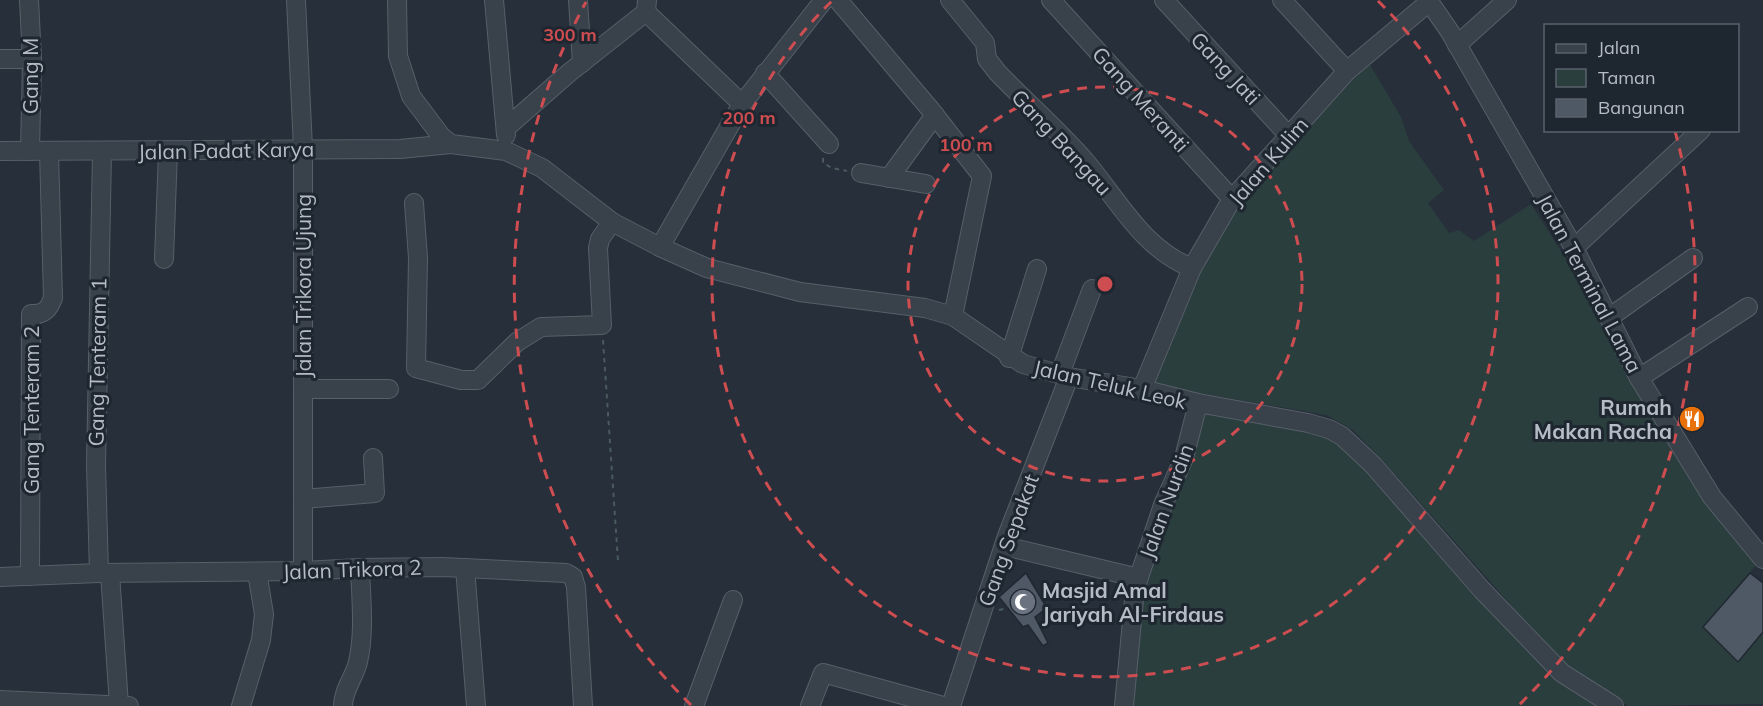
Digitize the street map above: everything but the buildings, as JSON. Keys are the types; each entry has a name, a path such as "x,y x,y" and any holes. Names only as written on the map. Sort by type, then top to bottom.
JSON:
{"street":[{"name":"Gang M","path":"29,0 32,59 30,151"},
{"name":"Jalan Trikora Ujung","path":"296,0 303,148 303,571"},
{"path":"397,0 398,56 411,96 441,136 451,144"},
{"path":"494,0 502,99 507,127 506,151"},
{"path":"578,0 582,63"},
{"path":"660,247 742,105 824,0"},
{"path":"838,0 935,115 983,179 953,316"},
{"name":"Gang Bangau","path":"950,0 985,43 987,59 998,73 1085,161 1143,236 1174,262 1192,268"},
{"name":"Gang Meranti","path":"1051,0 1232,199"},
{"name":"Gang Jati","path":"1164,0 1289,136"},
{"path":"1282,0 1347,71"},
{"path":"1457,45 1507,0"},
{"name":"Jalan Kulim","path":"1142,389 1192,268 1232,199 1347,71 1428,1"},
{"name":"Jalan Terminal Lama","path":"1428,1 1457,45 1574,248 1639,378 1712,497 1763,559"},
{"path":"507,127 647,6 742,105"},
{"path":"0,59 32,59"},
{"path":"765,73 810,121 828,144"},
{"path":"889,178 935,115"},
{"path":"1574,248 1699,132"},
{"name":"Jalan Padat Karya","path":"0,151 400,149 451,144"},
{"name":"Jalan Teluk Leok","path":"451,144 506,151 542,168 612,222 707,268 800,292 897,304 953,316 1010,358 1023,364 1064,375 1142,389 1198,403 1308,423 1342,436 1373,465 1482,590 1562,673 1614,706"},
{"path":"164,259 168,151"},
{"name":"Gang Tenteram 2","path":"30,576 31,314 40,315 49,308 53,298 50,152"},
{"name":"Gang Tenteram 1","path":"102,152 96,443 104,573 125,705"},
{"path":"861,173 926,184"},
{"path":"414,203 418,258 416,368 461,380 478,380 517,342 540,327 602,325 598,248 600,239 612,222"},
{"path":"1610,317 1693,258"},
{"path":"1010,358 1037,269"},
{"name":"Gang Sepakat","path":"951,706 1092,289"},
{"path":"1639,378 1748,307"},
{"path":"303,389 389,389"},
{"name":"Jalan Nurdin","path":"1124,706 1131,618 1138,578 1163,505 1184,458 1198,403"},
{"path":"303,499 375,493 373,458"},
{"path":"1004,546 1138,578"},
{"path":"343,706 343,696 358,663 361,644 360,567"},
{"name":"Jalan Trikora 2","path":"0,577 104,573 303,571 360,567 465,568 566,573 573,577 576,587 582,706"},
{"path":"465,568 476,706"},
{"path":"241,706 261,640 264,614 257,572"},
{"path":"694,706 733,600"},
{"path":"810,706 823,673 943,706"},
{"path":"0,700 125,705"}],"path":[{"path":"828,144 823,153 823,163 832,168 861,173"},
{"path":"602,325 618,561"}],"green space":[{"path":"1369,63 1401,117 1409,141 1444,190 1428,203 1449,233 1459,230 1474,241 1531,204 1568,262 1611,343 1758,563 1703,627 1738,661 1763,632 1763,704 1628,706 1558,658 1353,430 1326,415 1152,385 1195,276 1233,209"},
{"path":"1201,412 1315,433 1339,442 1599,706 1130,706 1144,583"}],"place":[{"name":"Rumah Makan Racha","path":"1692,419"},
{"name":"Masjid Amal Jariyah Al-Firdaus","path":"1023,602"}]}
